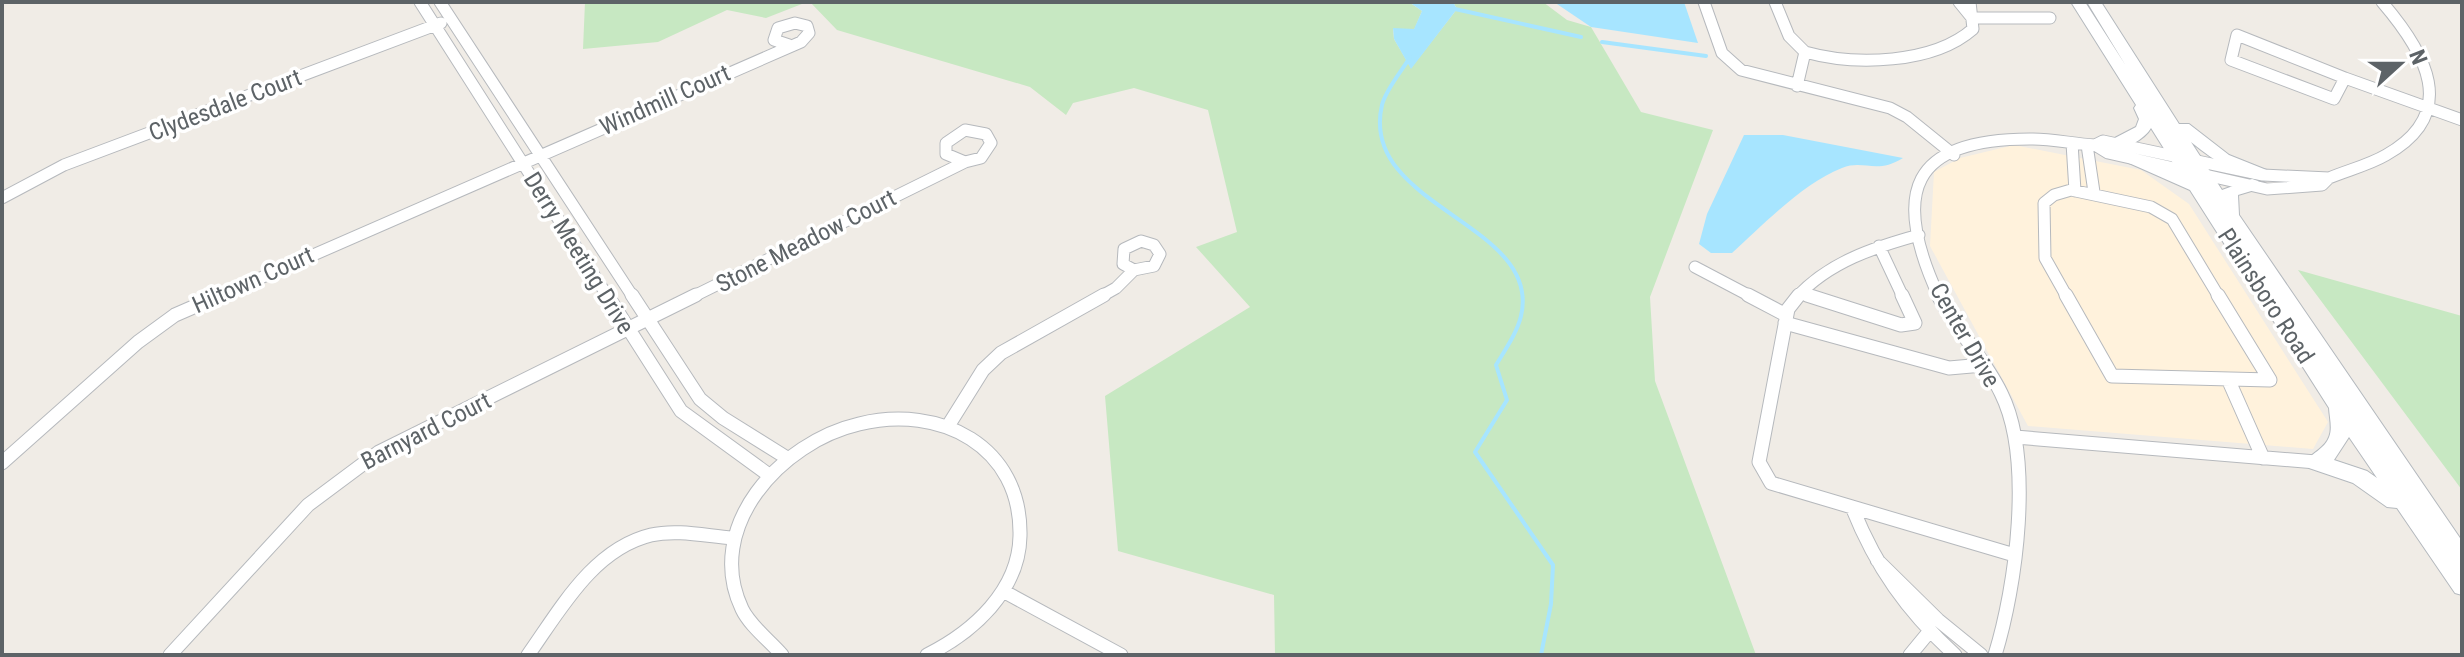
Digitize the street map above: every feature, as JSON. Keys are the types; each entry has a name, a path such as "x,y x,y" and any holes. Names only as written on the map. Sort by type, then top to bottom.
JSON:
{"street":[{"name":"Derry Meeting Drive","path":"420,2 681,411 769,475"},
{"name":"Derry Meeting Drive","path":"440,2 700,399 723,418 787,458"},
{"path":"1704,2 1722,53 1730,61 1756,76 1890,108 1907,117 1954,155"},
{"path":"1775,2 1789,36 1805,52 1819,56 1941,53 1973,29 1970,2"},
{"path":"1959,2 1972,18"},
{"name":"Plainsboro Road","path":"2078,2 2147,98"},
{"name":"Plainsboro Road","path":"2094,2 2147,98 2329,393 2412,519 2462,586"},
{"path":"2382,2 2416,44 2430,74 2430,108"},
{"path":"1972,18 2050,18"},
{"name":"Clydesdale Court","path":"2,198 64,165 451,19"},
{"path":"2345,78 2334,99 2231,60 2237,35 2462,120"},
{"name":"Windmill Court","path":"540,155 789,45"},
{"path":"1797,86 1805,52"},
{"path":"2117,144 2142,130 2147,119 2147,98"},
{"path":"2147,98 2199,144 2257,180"},
{"name":"Center Drive","path":"2091,145 2103,141 2117,144 2190,168 2294,189 2322,185 2329,178 2388,154 2411,137 2430,108"},
{"name":"Center Drive","path":"1995,655 2006,611 2016,505 2015,437 2008,408 1942,303 1919,235 1913,197 1917,181 1927,169 1954,155 2020,139 2091,145 2108,153 2135,159"},
{"path":"2072,143 2075,191"},
{"path":"2091,145 2094,192"},
{"name":"Hiltown Court","path":"2,463 138,342 175,315 540,155"},
{"path":"2135,159 2190,168"},
{"name":"Stone Meadow Court","path":"648,320 965,162"},
{"name":"Plainsboro Road","path":"2190,168 2233,219 2462,558"},
{"path":"2233,219 2229,192 2257,180"},
{"path":"2075,191 2094,192 2151,207 2172,219 2270,380 2112,376 2045,258 2044,203 2054,195 2075,191"},
{"path":"1919,235 1852,256 1801,293 1786,319 1759,462 1771,483 2011,554"},
{"path":"1801,293 1901,325 1915,323 1879,246"},
{"path":"1695,267 1786,319 1949,368 1983,365"},
{"path":"948,426 983,370 1001,353 1116,288 1134,270"},
{"name":"Barnyard Court","path":"170,655 308,505 343,476 379,452 648,320"},
{"path":"2228,379 2263,458"},
{"path":"2316,462 2334,448 2341,433 2342,420 2329,393"},
{"path":"782,655 756,635 737,606 729,573 732,538 746,505 787,458 825,435 866,421 908,418 948,426 983,444 1009,473 1022,509 1020,550 1003,591 978,622 944,647 927,655"},
{"path":"2015,437 2316,462 2360,477 2412,519"},
{"path":"1852,507 1884,581 1929,632 1955,655"},
{"path":"528,655 588,576 606,558 630,543 650,535 677,533 732,538"},
{"path":"1873,557 1981,655"},
{"path":"1003,591 1121,655"},
{"path":"1910,655 1929,632"}],"shaded area":[{"path":"2014,145 2141,170 2189,204 2328,422 2313,449 2028,426 1930,246 1934,172 1960,158"}],"green space":[{"path":"585,2 807,2 766,18 727,10 658,42 583,49"},
{"path":"810,2 1409,2 1422,11 1414,30 1393,29 1394,39 1411,68 1457,9 1453,2 1543,2 1567,20 1591,27 1641,112 1713,130 1650,297 1655,381 1756,655 1275,655 1274,595 1118,551 1105,396 1250,307 1196,247 1237,232 1208,110 1134,88 1073,103 1066,115 1030,87 837,30"},
{"path":"2298,270 2462,316 2462,490"}],"water":[{"path":"1409,2 1453,2 1457,9 1411,69 1394,39 1393,28 1414,29 1422,11"},
{"path":"1554,2 1684,2 1698,43 1591,27"},
{"path":"1744,135 1783,135 1903,158 1885,165 1850,166 1827,175 1784,206 1732,253 1711,253 1699,244 1707,214"}],"waterway":[{"path":"1455,9 1581,37"},
{"path":"1602,42 1706,56"},
{"path":"1410,57 1384,99 1382,140 1397,168 1421,192 1480,235 1505,258 1520,284 1521,316 1496,365 1507,400 1475,452 1553,565 1551,604 1541,655"}]}
